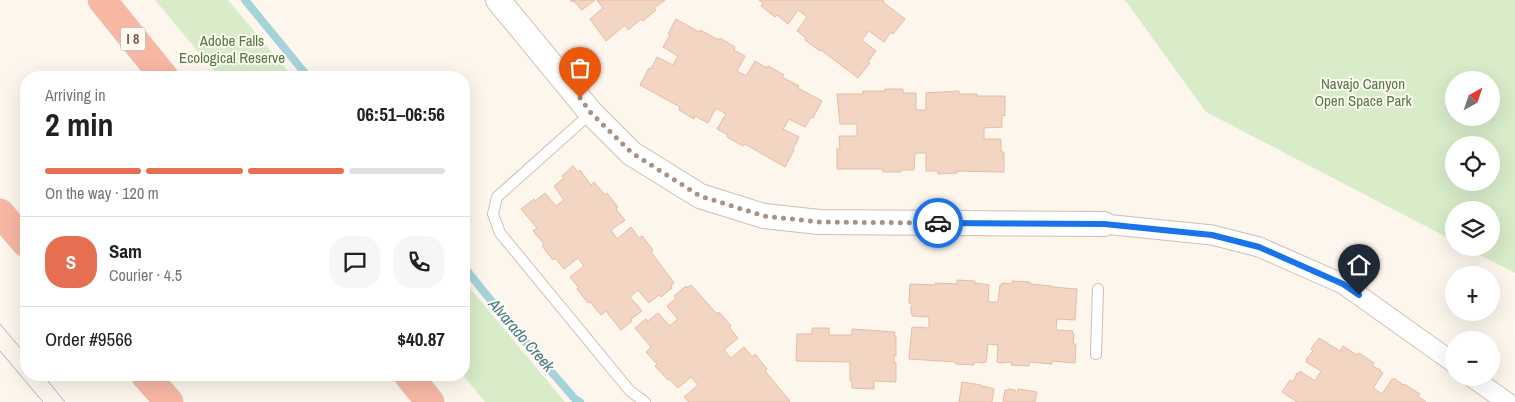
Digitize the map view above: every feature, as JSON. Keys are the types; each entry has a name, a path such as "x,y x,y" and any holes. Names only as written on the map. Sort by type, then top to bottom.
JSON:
{"highway":[{"name":"I 8","path":"102,0 159,71"},
{"path":"0,213 20,235"},
{"path":"150,381 169,402"},
{"path":"413,381 430,402"}],"street":[{"path":"498,0 591,113 632,153 700,196 764,216 819,222 1104,224 1212,235 1259,247 1343,284 1445,358"},
{"path":"1484,386 1507,402"}],"lane":[{"path":"591,113 497,197 493,214 500,233 630,390 644,402"},
{"path":"1096,354 1098,288"}],"green space":[{"name":"Adobe Falls Ecological Reserve","path":"155,0 228,0 288,71 214,71"},
{"name":"Navajo Canyon Open Space Park","path":"1125,0 1515,0 1515,273 1482,256 1500,256 1500,201 1445,201 1445,236 1206,112"},
{"path":"470,288 565,402 485,402 468,381 470,381"}],"building":[{"path":"570,0 595,0 582,10 574,1"},
{"path":"597,0 665,0 654,8 656,10 643,21 641,19 628,30 625,25 606,41 590,19 603,8"},
{"path":"759,0 884,0 883,2 905,19 893,34 891,32 884,42 869,31 862,40 876,51 868,62 870,63 858,78 805,40 806,38 797,31 807,17 798,10 788,24 761,6 763,3"},
{"path":"676,19 699,32 700,30 719,40 720,38 735,47 734,50 745,56 737,71 746,76 755,61 784,75 782,77 822,101 813,118 811,117 805,127 789,119 783,129 799,137 785,167 745,144 743,146 717,129 726,114 716,108 708,123 695,116 694,119 679,110 680,107 640,85 657,57 673,65 678,56 663,47"},
{"path":"885,89 903,89 903,93 916,93 916,110 926,110 926,93 959,91 959,94 977,94 977,96 1005,96 1005,116 1002,115 1002,127 984,128 984,139 1001,139 1001,152 1004,152 1004,172 957,171 957,173 938,174 938,171 926,171 926,153 915,153 914,170 883,172 883,169 837,169 837,149 840,149 839,136 857,136 857,124 840,124 837,94 863,94 863,91 885,91"},
{"path":"573,166 578,172 580,170 591,185 594,182 605,195 607,193 618,207 616,209 625,220 611,230 617,239 631,227 639,238 642,236 653,250 651,252 674,283 671,286 672,288 661,297 659,295 649,303 638,290 630,297 642,311 621,330 606,311 601,315 577,289 579,288 570,277 584,266 578,258 564,269 555,258 553,260 542,246 544,244 533,231 537,228 521,209 545,193 556,206 564,200 554,186 564,178 562,176"},
{"path":"957,280 975,281 975,284 989,285 988,302 998,302 1000,285 1002,283 1012,284 1012,281 1077,289 1075,320 1057,319 1056,330 1073,331 1073,344 1076,344 1075,363 1029,362 1029,366 1011,365 1012,363 1009,362 1000,363 997,362 998,345 988,344 986,362 974,362 974,365 909,359 912,327 929,328 929,317 912,316 912,303 909,303 910,284 957,284"},
{"path":"691,285 717,314 719,312 738,338 724,350 731,358 744,347 752,357 755,354 767,369 765,371 790,401 689,402 684,397 698,385 691,377 678,388 655,366 657,364 646,352 651,347 635,328 646,319 648,321 658,313 670,326 678,319 667,306 676,298 674,296 686,286 687,288"},
{"path":"812,328 829,328 829,335 852,335 852,329 895,332 896,356 894,355 894,363 896,362 896,382 874,381 874,389 852,388 850,362 796,361 797,334 812,334"},
{"path":"1319,338 1340,351 1343,346 1357,355 1359,353 1374,363 1372,366 1383,373 1373,388 1382,394 1392,379 1395,379 1403,386 1404,384 1420,394 1418,396 1426,402 1297,402 1282,392 1290,380 1293,382 1300,371 1315,381 1321,371 1306,362 1313,351 1311,349"},
{"path":"962,382 994,389 992,402 959,402"},
{"path":"1008,389 1015,390 1015,392 1018,392 1018,389 1037,392 1035,402 1003,402 1005,390 1007,391"}],"waterway":[{"name":"Alvarado Creek","path":"245,0 303,71"},
{"name":"Alvarado Creek","path":"470,274 509,323 575,399 580,402"}],"tram line":[{"path":"0,324 20,348"},
{"path":"0,351 20,375"},
{"path":"25,381 43,402"},
{"path":"48,381 65,402"}],"way so far":[{"path":"580,98 591,113 632,153 700,196 764,216 819,222 938,223"}],"route":[{"path":"938,223 1104,224 1212,235 1259,247 1343,284 1359,295"}]}
